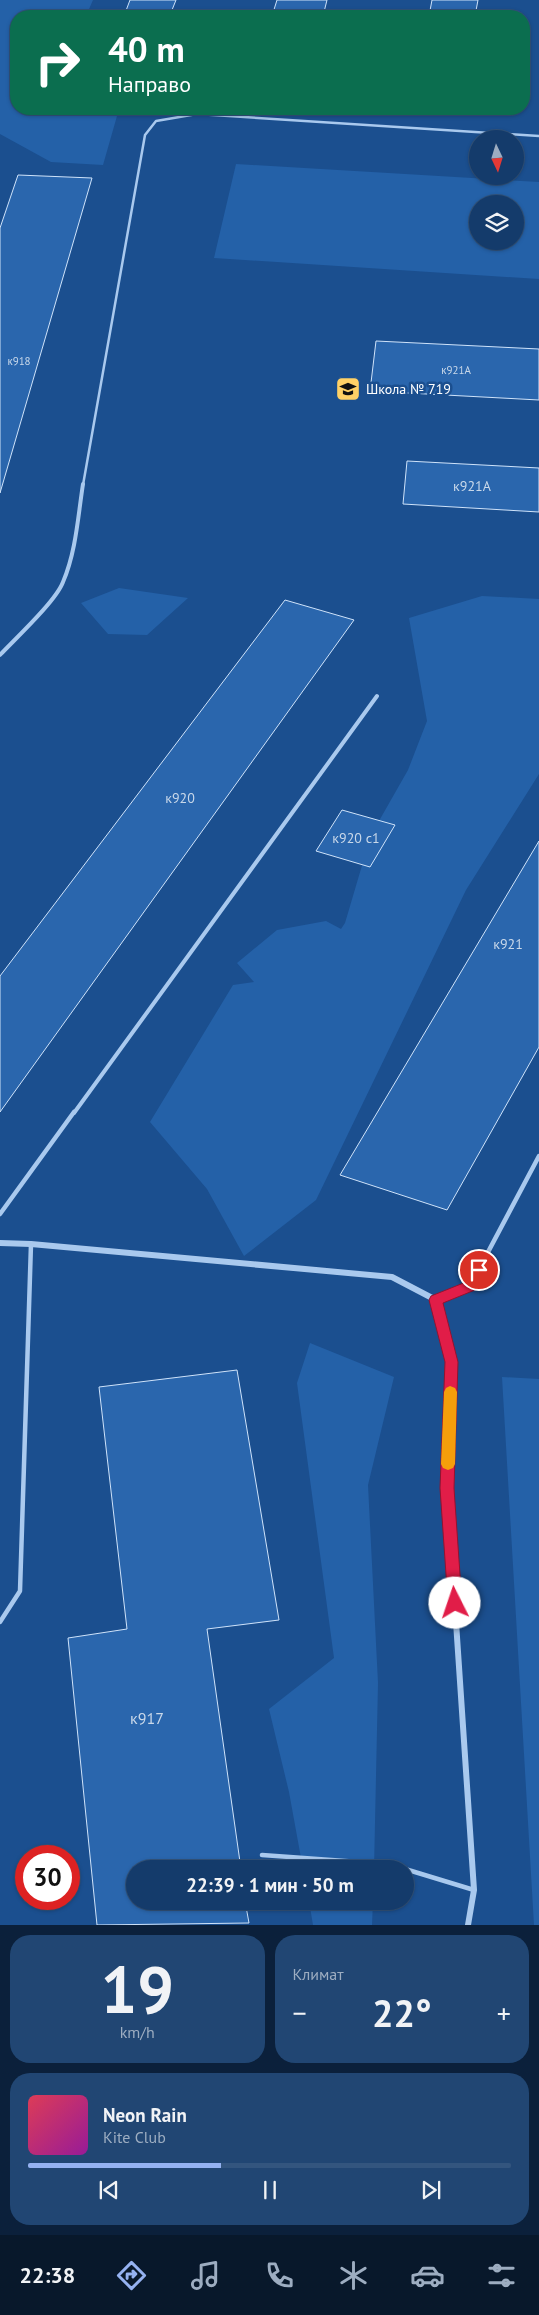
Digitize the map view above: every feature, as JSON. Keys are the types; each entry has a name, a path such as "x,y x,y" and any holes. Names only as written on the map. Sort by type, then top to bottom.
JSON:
{"street":[{"path":"0,1243 31,1244 392,1277 436,1300 451,1362 447,1488 474,1890 468,1925"}],"lane":[{"path":"0,655 38,615 63,584 71,555 145,134 156,120 178,115"},
{"path":"213,115 539,136"},
{"path":"0,1214 377,696"},
{"path":"436,1300 470,1286 539,1156"},
{"path":"0,1622 20,1591 31,1244"},
{"path":"262,1855 331,1860"},
{"path":"414,1872 474,1890"}],"shaded area":[{"path":"0,0 93,0 89,10 10,10 10,115 118,115 103,165 51,162 0,134"},
{"path":"236,164 469,178 469,185 524,185 524,181 539,182 539,279 214,258"},
{"path":"119,588 188,598 147,635 108,634 81,603"},
{"path":"482,596 539,599 539,774 466,890 316,1200 244,1256 207,1189 150,1122 233,985 254,982 237,963 277,930 326,921 341,929 345,923 371,835 408,770 427,721 409,618"},
{"path":"310,1343 394,1377 368,1485 378,1683 374,1860 301,1860 289,1792 269,1709 334,1658 297,1383"},
{"path":"502,1377 539,1379 539,1925 534,1925"},
{"path":"310,1910 373,1910 372,1925 313,1925"}],"building":[{"path":"130,0 176,0 172,10 126,10"},
{"path":"277,0 327,0 324,10 274,10"},
{"path":"432,0 478,0 476,10 430,10"},
{"path":"18,175 92,178 0,493 0,228"},
{"path":"376,341 539,349 539,400 370,391"},
{"path":"407,461 539,468 539,512 403,504"},
{"path":"285,600 354,620 0,1112 0,976"},
{"path":"342,810 395,825 370,867 316,851"},
{"path":"539,841 539,1047 447,1210 340,1175"},
{"path":"237,1370 279,1620 207,1629 240,1860 126,1860 126,1910 247,1910 249,1923 97,1925 68,1638 127,1629 99,1387"}],"slow traffic":[{"path":"448,1464 450,1392"}],"place":[{"name":"Школа № 719","path":"348,389"}],"route":[{"path":"455,1603 447,1488 451,1362 436,1300 470,1286 479,1270"}]}
